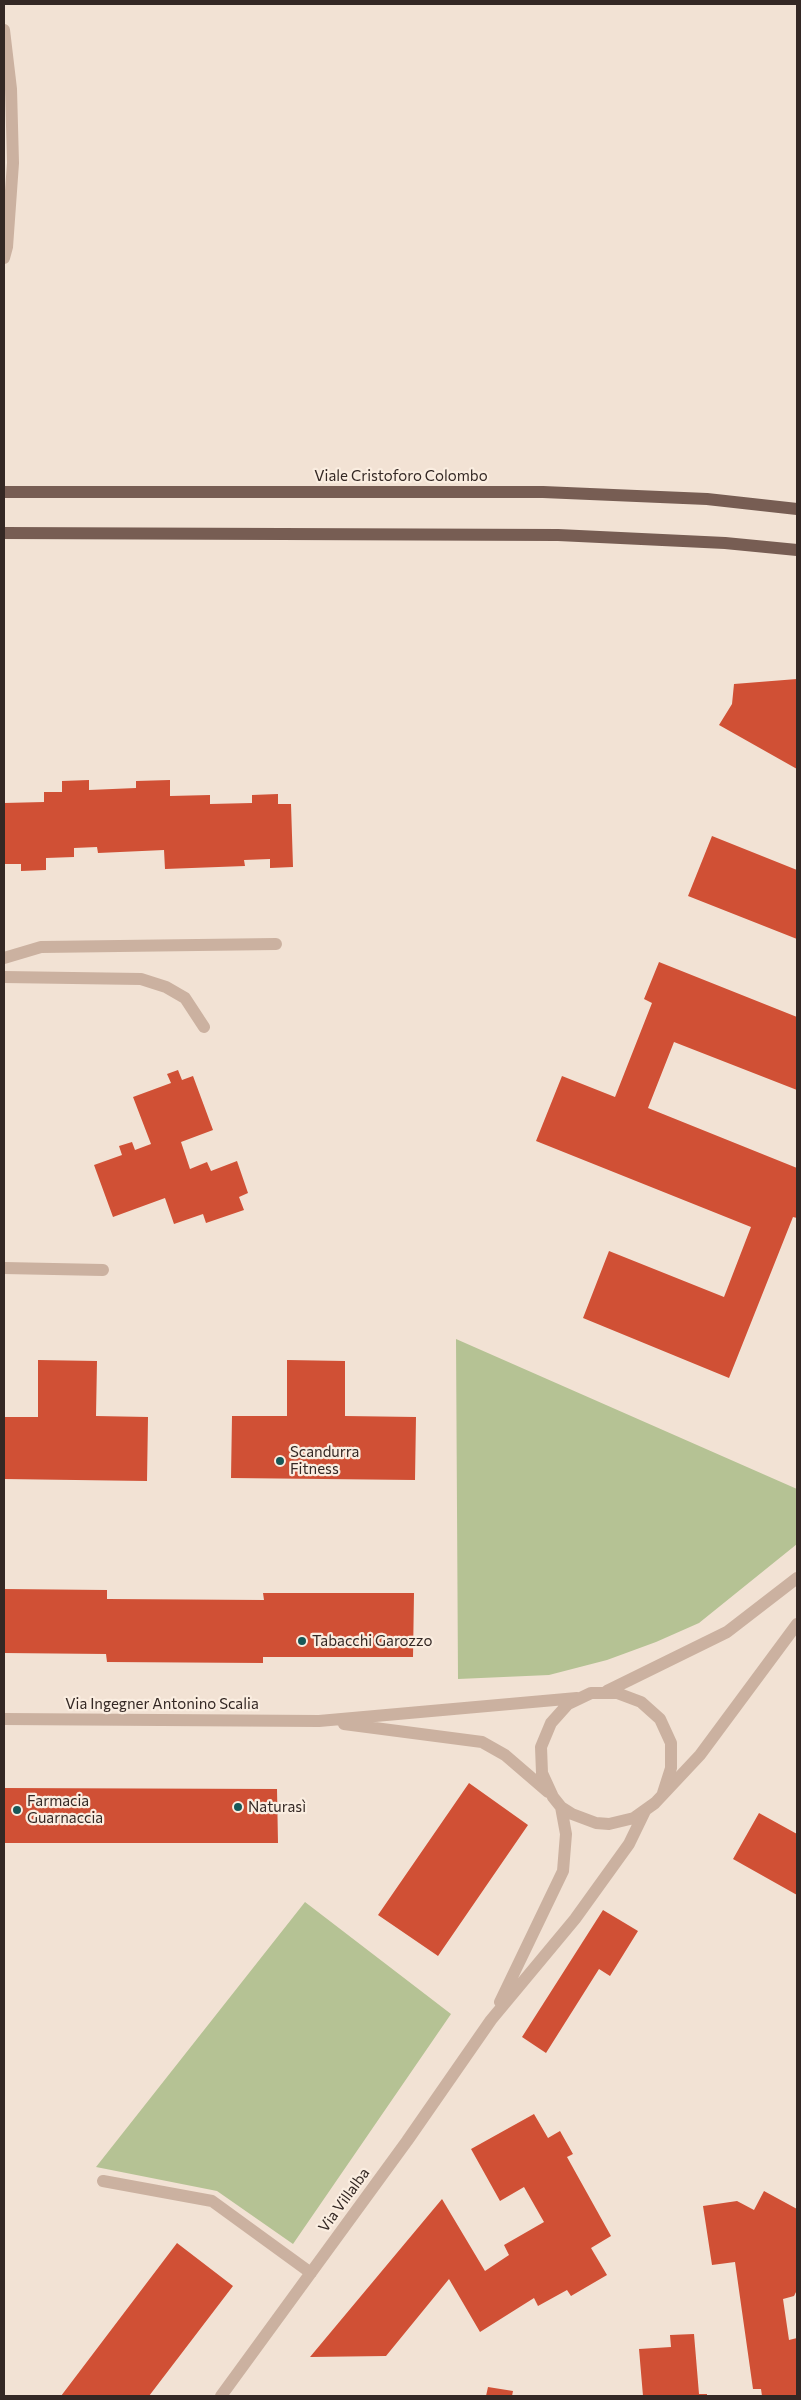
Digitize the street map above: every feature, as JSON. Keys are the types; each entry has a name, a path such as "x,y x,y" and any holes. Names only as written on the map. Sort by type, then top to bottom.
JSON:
{"main road":[{"name":"Viale Cristoforo Colombo","path":"4,492 543,492 707,499 797,509"},
{"path":"4,533 558,535 725,543 797,550"}],"street":[{"path":"4,30 11,89 13,163 7,247 4,258"},
{"path":"4,958 41,947 276,944"},
{"path":"4,977 141,979 166,988 185,998 204,1027"},
{"path":"4,1268 103,1270"},
{"path":"319,1721 579,1698 604,1692 727,1632 797,1578"},
{"path":"319,1721 482,1742 521,1768 557,1802 583,1820 609,1824 634,1818 645,1811 700,1755 797,1624"},
{"path":"604,1692 630,1696 651,1710 660,1719 666,1731 672,1756 668,1781 663,1792"},
{"path":"491,2020 563,1871 566,1834 557,1802 542,1773 541,1747 550,1723 558,1713 579,1698"},
{"name":"Via Ingegner Antonino Scalia","path":"4,1719 319,1721"},
{"path":"491,2020 575,1919 629,1844 645,1811"},
{"name":"Via Villalba","path":"222,2396 407,2141 491,2020"},
{"path":"103,2181 212,2201 311,2273"}],"green space":[{"path":"456,1339 797,1489 797,1544 699,1623 656,1642 607,1660 549,1675 458,1679"},
{"path":"305,1902 451,2014 293,2244 217,2191 96,2167"}],"building":[{"path":"797,679 797,769 719,725 732,704 734,684"},
{"path":"89,780 89,790 136,788 136,781 170,780 170,796 210,795 210,804 252,803 252,795 278,794 278,804 291,804 293,867 270,868 270,859 244,860 245,866 165,869 164,850 98,853 97,847 74,848 74,857 46,858 46,870 21,871 21,864 4,864 4,803 44,802 44,792 62,792 62,781"},
{"path":"712,836 797,870 797,939 688,896"},
{"path":"659,962 797,1017 797,1090 674,1042 648,1108 797,1168 797,1218 793,1217 729,1378 583,1318 609,1251 724,1297 751,1227 536,1141 562,1076 615,1097 652,1003 644,999"},
{"path":"178,1070 182,1080 193,1076 213,1130 181,1142 190,1169 207,1162 211,1171 237,1161 248,1193 239,1197 244,1210 206,1223 203,1214 174,1224 165,1198 113,1217 94,1165 122,1155 119,1146 132,1142 135,1150 151,1144 133,1097 171,1083 167,1074"},
{"path":"38,1360 97,1361 96,1416 148,1417 147,1481 4,1479 4,1417 38,1417"},
{"path":"287,1360 345,1361 345,1416 416,1417 415,1480 231,1478 232,1416 287,1416"},
{"path":"4,1589 107,1590 107,1599 264,1600 263,1593 414,1593 413,1657 263,1657 263,1663 107,1662 106,1654 4,1653"},
{"path":"469,1783 528,1825 438,1956 378,1915"},
{"path":"4,1788 277,1789 278,1843 4,1843"},
{"path":"759,1813 797,1834 797,1895 733,1859"},
{"path":"603,1910 638,1931 610,1976 599,1969 546,2053 522,2037"},
{"path":"534,2114 548,2138 560,2131 573,2154 567,2157 611,2236 591,2248 607,2275 571,2296 567,2290 538,2306 534,2298 480,2332 449,2279 386,2356 310,2357 442,2199 485,2271 509,2255 504,2245 544,2222 524,2187 500,2201 471,2149"},
{"path":"764,2191 797,2209 797,2290 794,2296 783,2299 789,2340 797,2338 797,2396 762,2396 761,2389 753,2389 735,2262 712,2265 703,2206 737,2201 754,2210"},
{"path":"177,2243 233,2286 149,2396 61,2396"},
{"path":"694,2334 699,2394 707,2394 707,2396 643,2396 639,2349 671,2347 670,2335"},
{"path":"488,2387 513,2391 512,2396 486,2396"}],"place":[{"name":"Scandurra Fitness","path":"280,1461"},
{"name":"Tabacchi Garozzo","path":"302,1641"},
{"name":"Naturasì","path":"238,1807"},
{"name":"Farmacia Guarnaccia","path":"17,1810"}]}
